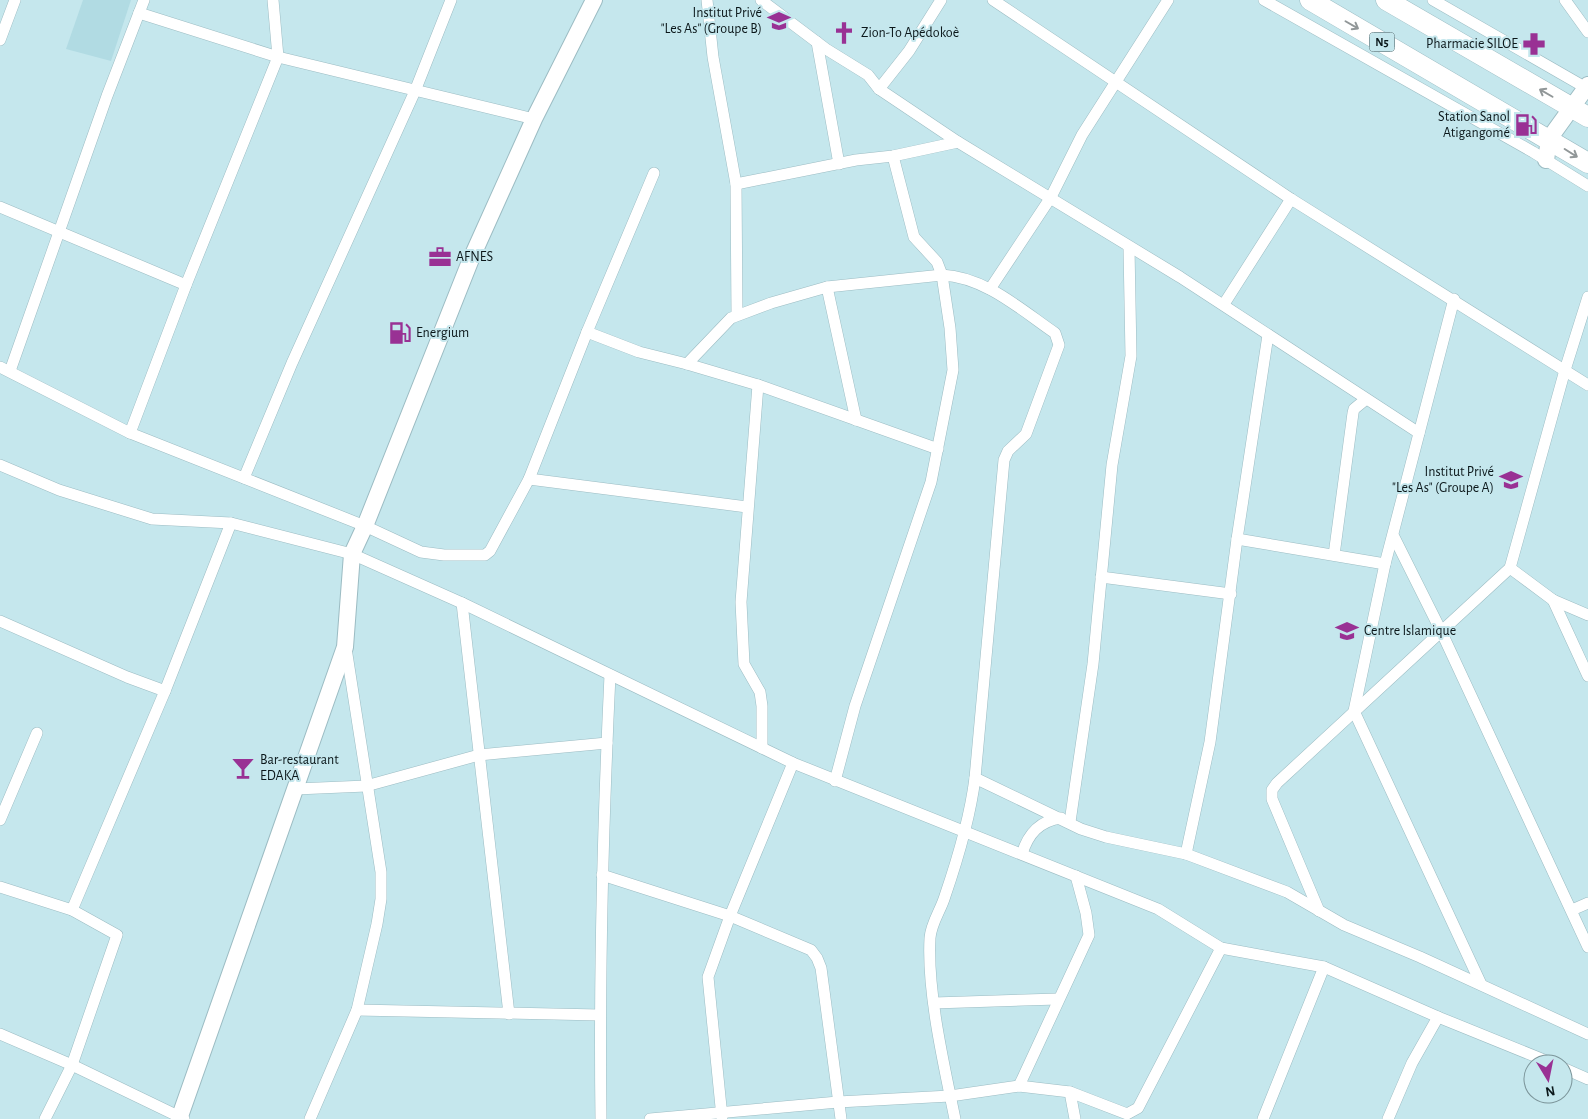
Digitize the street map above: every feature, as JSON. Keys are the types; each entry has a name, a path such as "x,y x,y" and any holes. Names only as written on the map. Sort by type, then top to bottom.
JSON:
{"highway":[{"name":"N5","path":"1310,0 1588,163"},
{"path":"1386,0 1580,112"}],"street":[{"path":"0,40 15,0"},
{"path":"144,0 59,232 5,369 130,433 366,526 421,552 444,555 485,555 490,551 529,479 587,332 654,173"},
{"path":"130,433 186,285 278,57 273,0"},
{"path":"244,478 292,363 415,91 451,0"},
{"path":"310,1119 356,1010 377,924 382,886 345,647 352,554 366,526 471,258 534,119 594,0"},
{"path":"707,0 713,57 736,184 737,315"},
{"path":"762,0 817,42 868,75 880,89 958,142 1051,197 1129,248 1224,304 1365,400 1419,433"},
{"path":"880,89 909,51 941,0"},
{"path":"993,0 1291,199 1454,299 1588,385"},
{"path":"990,289 1051,197 1078,141 1168,0"},
{"path":"1264,0 1546,160 1588,186"},
{"path":"1432,0 1587,88 1580,112 1549,139 1546,160"},
{"path":"1565,0 1588,32"},
{"path":"139,12 278,57 534,119"},
{"path":"817,42 839,164"},
{"path":"736,184 839,164 893,156 958,142"},
{"path":"835,781 850,722 930,482 953,370 950,328 942,274 937,262 914,237 893,156"},
{"path":"1224,304 1291,199"},
{"path":"0,207 186,285"},
{"path":"1066,820 1093,664 1114,446 1131,356 1129,248"},
{"path":"688,364 724,324 737,315 771,302 827,287 942,274 968,278 990,289 1055,333 1059,345 1026,434 1008,451 1004,460 975,778 964,830 945,897 934,922 930,938 934,1003 955,1119"},
{"path":"827,287 856,420"},
{"path":"1319,911 1272,799 1272,790 1277,783 1354,711 1510,568 1565,370 1588,297"},
{"path":"1454,299 1394,537 1385,564 1354,711 1481,984"},
{"path":"587,332 639,352 758,384 938,450"},
{"path":"1186,854 1210,742 1237,539 1268,335"},
{"path":"758,384 741,602 743,658 747,671 761,696 762,748"},
{"path":"1334,555 1353,413 1354,409 1365,400"},
{"path":"0,465 59,490 152,520 231,523 352,554 462,603 793,764 1158,908 1221,948 1324,967 1438,1017 1529,1054"},
{"path":"529,479 747,507"},
{"path":"72,910 165,691 231,523"},
{"path":"1394,537 1441,631 1588,947"},
{"path":"1237,539 1385,564"},
{"path":"1510,568 1552,600 1588,616"},
{"path":"1101,577 1231,594"},
{"path":"1552,600 1588,676"},
{"path":"462,603 509,1014"},
{"path":"0,621 127,677 165,691"},
{"path":"0,1034 72,1065 181,1118 345,647"},
{"path":"601,1119 602,874 610,676"},
{"path":"0,820 37,733"},
{"path":"296,789 366,786 479,755 607,743"},
{"path":"721,1115 708,977 730,916 793,764"},
{"path":"975,778 1028,804 1106,837 1186,854 1286,892 1344,925 1481,984 1588,1034"},
{"path":"1022,854 1027,839 1041,824 1050,820 1066,820"},
{"path":"602,874 730,916 811,950 821,968 841,1119"},
{"path":"1019,1086 1089,935 1086,913 1076,876"},
{"path":"0,886 72,910 117,935 72,1065 45,1119"},
{"path":"1572,910 1588,903"},
{"path":"650,1119 721,1115 838,1102 950,1096 1019,1086 1070,1092 1127,1114 1135,1112 1221,948"},
{"path":"1263,1119 1324,967"},
{"path":"934,1003 1058,999"},
{"path":"356,1010 600,1015"},
{"path":"1388,1119 1412,1063 1438,1017"},
{"path":"1573,1072 1588,1079"},
{"path":"1070,1092 1075,1119"}],"shaded area":[{"path":"83,0 131,0 111,61 66,49"}],"place":[{"name":"Institut Privé \"Les As\" (Groupe B)","path":"779,21"},
{"name":"Zion-To Apédokoè","path":"844,33"},
{"name":"Pharmacie SILOE","path":"1534,44"},
{"name":"Station Sanol Atigangomé","path":"1526,125"},
{"name":"AFNES","path":"440,257"},
{"name":"Energium","path":"400,333"},
{"name":"Institut Privé \"Les As\" (Groupe A)","path":"1511,480"},
{"name":"Centre Islamique","path":"1347,631"},
{"name":"Bar-restaurant EDAKA","path":"243,768"}]}
